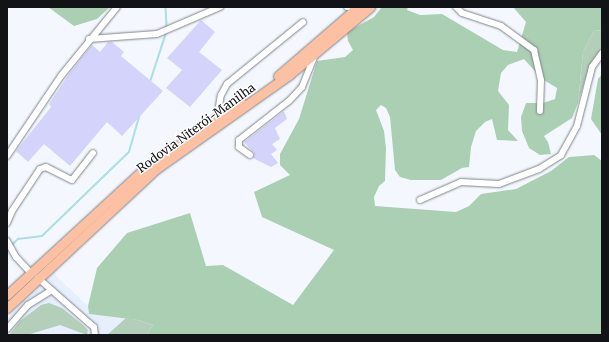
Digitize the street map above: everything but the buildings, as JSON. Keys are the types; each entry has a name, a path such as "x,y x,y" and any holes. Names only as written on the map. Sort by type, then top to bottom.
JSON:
{"highway":[{"name":"Rodovia Niterói-Manilha","path":"7,295 34,275 156,169 260,97 316,54 370,7"},
{"name":"Rodovia Niterói-Manilha","path":"7,308 34,275 143,170 283,72 351,8"}],"street":[{"path":"7,156 89,39 117,7"},
{"path":"89,39 157,34 220,7"},
{"path":"456,7 462,13 501,26 534,50 539,66 540,111"},
{"path":"217,118 221,95 227,84 303,22"},
{"path":"420,200 461,182 490,186 499,184 539,169 561,155 577,126 592,68 602,53"},
{"path":"250,154 239,147 239,140 285,106 302,87 316,54"},
{"path":"7,223 12,211 40,169 46,167 72,180 93,153"},
{"path":"9,245 34,275 94,328 95,335"},
{"path":"7,329 28,305 52,290"}],"shaded area":[{"path":"55,272 56,276 88,306 89,314 138,320 147,335 7,335 7,320 10,316"}],"green space":[{"path":"48,7 110,7 97,19 74,26"},
{"path":"382,7 408,7 407,10 420,15 442,14 503,50 517,52 526,22 513,7 602,7 602,30 594,31 583,52 578,103 572,118 544,136 548,142 551,154 540,155 529,148 522,131 521,117 526,103 543,103 555,99 557,88 542,79 524,59 508,65 501,73 498,91 509,105 508,130 518,141 497,140 492,119 485,122 476,131 471,147 469,167 462,168 441,180 411,180 400,177 395,170 390,117 386,108 381,105 376,110 384,131 386,148 385,181 379,186 374,197 375,206 456,212 469,206 481,194 516,189 551,171 569,157 594,155 602,161 602,335 147,335 153,325 138,320 89,314 88,306 97,268 127,233 190,213 206,266 223,265 293,305 334,250 262,217 254,192 290,175 280,165 280,154 299,119 317,61 345,57 353,50 348,41 347,32 374,17"},
{"path":"602,30 602,50 589,67 578,103 583,52 594,31"},
{"path":"602,74 602,135 591,119 598,79"},
{"path":"49,303 62,308 83,325 88,330 87,335 60,325 27,335 9,335 20,321 41,305"},
{"path":"126,318 153,325 147,335 107,335"}],"waterway":[{"path":"166,7 167,27"},
{"path":"150,82 166,33"},
{"path":"11,246 18,239 42,236 129,152 139,116"}]}
